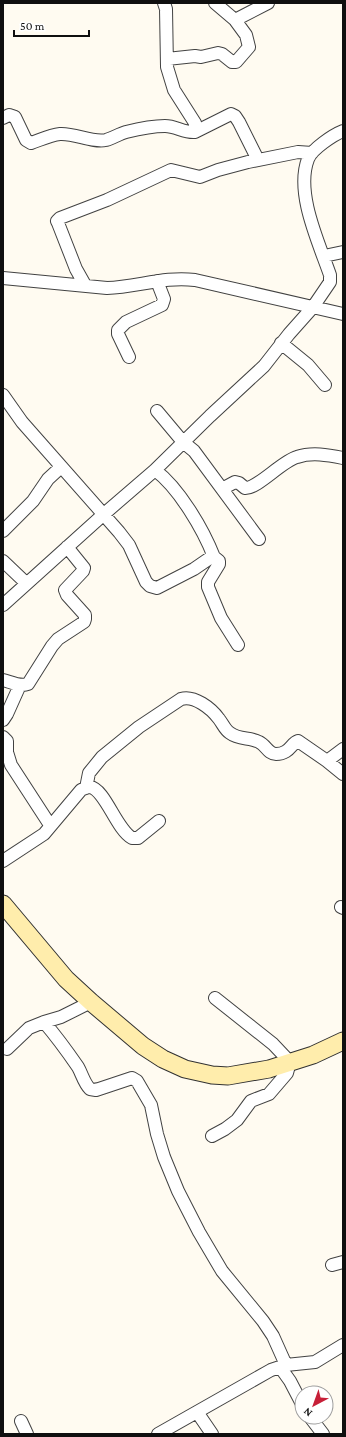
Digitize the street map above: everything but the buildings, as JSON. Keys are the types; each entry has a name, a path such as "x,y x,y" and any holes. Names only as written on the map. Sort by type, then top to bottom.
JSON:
{"street":[{"path":"164,3 166,9 167,67 174,90 195,123 195,132"},
{"path":"167,60 195,56 201,57 218,53 222,54 232,62 236,62 249,47 246,35 235,20 215,3"},
{"path":"235,20 268,3"},
{"path":"3,118 9,115 15,117 26,140 31,143 61,134 80,136 98,141 106,140 125,132 165,126 172,126 183,132 195,132 231,114 235,116 239,122 258,160"},
{"path":"3,606 26,583 155,470 264,366 281,343 313,307 330,282 330,275 307,212 304,178 305,167 308,158 318,147 343,131"},
{"path":"85,285 76,268 57,221 60,218 107,200 171,170 200,177 218,170 258,160 298,152 312,153"},
{"path":"324,256 343,252"},
{"path":"3,278 114,288 182,278 343,314"},
{"path":"129,357 118,334 118,330 126,322 162,305 164,299 157,282"},
{"path":"281,343 308,365 325,384"},
{"path":"3,395 22,422 104,514 129,546 146,582 150,586 157,588 214,557"},
{"path":"157,411 183,442 194,451 259,539"},
{"path":"222,489 234,482 239,483 245,488 253,487 282,464 297,457 313,454 343,458"},
{"path":"3,531 33,501 48,479 61,467"},
{"path":"155,470 166,478 208,543 214,557 219,561 219,564 208,582 208,587 221,618 238,645"},
{"path":"3,680 25,686 28,684 58,639 80,626 85,619 81,610 65,592 66,587 84,569 83,564 67,547"},
{"path":"3,561 26,583"},
{"path":"3,720 20,685"},
{"path":"86,788 89,773 102,757 139,727 181,699 185,698 198,701 213,712 230,733 237,737 258,741 272,753 277,754 286,752 296,741 298,741 343,774"},
{"path":"3,737 7,741 7,752 11,765 50,825"},
{"path":"327,761 343,749"},
{"path":"3,861 41,836 81,790 86,788 90,787 100,794 123,830 132,838 138,838 159,821"},
{"path":"3,904 66,978 91,1002 143,1046 163,1059 185,1069 202,1074 228,1076 269,1069 313,1055 343,1041"},
{"path":"215,998 273,1044 290,1062"},
{"path":"6,1048 28,1028 66,1015 91,1002"},
{"path":"44,1022 79,1069 87,1087 90,1089 96,1090 132,1078 137,1081 151,1105 159,1144 178,1191 188,1211 222,1271 263,1321 273,1336 283,1366 294,1389"},
{"path":"212,1136 237,1120 251,1101 269,1094 287,1073 290,1062"},
{"path":"158,1434 257,1377 283,1366 315,1362 343,1345"},
{"path":"197,1412 212,1434"},
{"path":"21,1421 27,1434"},
{"path":"316,1425 323,1434"}]}
